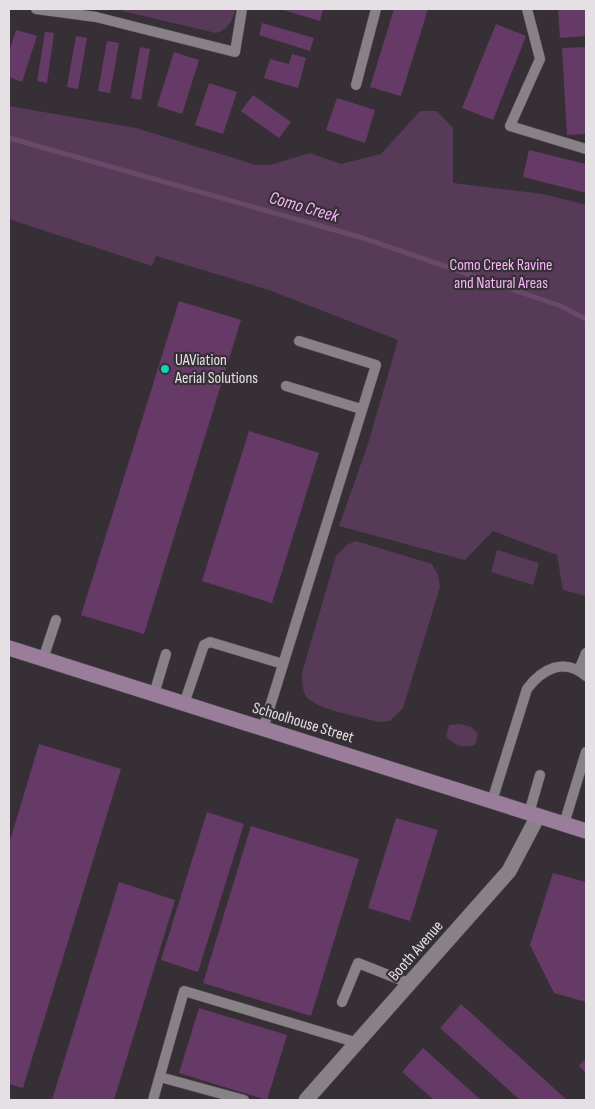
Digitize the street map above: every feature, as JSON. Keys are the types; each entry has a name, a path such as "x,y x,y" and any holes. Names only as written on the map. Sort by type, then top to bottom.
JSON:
{"main road":[{"name":"Schoolhouse Street","path":"9,648 586,831"}],"street":[{"name":"Booth Avenue","path":"306,1100 509,871 534,814"}],"lane":[{"path":"36,9 95,13 235,52 242,9"},
{"path":"356,85 376,9"},
{"path":"527,9 540,59 510,126 586,149"},
{"path":"263,729 376,365 299,341"},
{"path":"286,386 361,409"},
{"path":"43,659 56,620"},
{"path":"184,704 204,645 210,642 283,664"},
{"path":"492,801 526,689 537,676 556,666 582,673 586,653"},
{"path":"154,694 166,654"},
{"path":"564,824 586,752"},
{"path":"534,814 540,775"},
{"path":"342,1002 358,963 410,984"},
{"path":"153,1100 184,991 358,1043"},
{"path":"160,1077 244,1100"}],"green space":[{"path":"122,9 236,9 227,27 216,33 122,11"},
{"name":"Como Creek Ravine and Natural Areas","path":"9,106 136,128 256,165 270,165 310,153 341,164 381,154 420,111 437,111 453,128 453,183 543,194 586,205 586,596 563,590 557,555 493,531 465,560 339,526 368,444 398,340 269,290 156,256 152,266 9,219"},
{"path":"356,541 432,564 438,575 440,587 403,708 390,721 379,722 329,709 311,701 306,696 303,687 302,673 336,556 347,545"},
{"path":"497,550 539,563 533,585 491,572"},
{"path":"460,724 471,727 478,734 475,745 459,745 452,742 446,736 449,725"}],"building":[{"path":"280,9 319,9 323,10 320,21"},
{"path":"394,9 428,9 401,96 370,87"},
{"path":"558,9 586,9 586,36 560,38"},
{"path":"262,23 314,38 310,51 259,35"},
{"path":"496,24 526,36 493,120 462,108"},
{"path":"16,30 37,36 22,82 9,77 9,52"},
{"path":"45,32 54,33 47,83 37,81"},
{"path":"76,36 87,38 78,89 67,87"},
{"path":"107,41 119,43 110,93 98,91"},
{"path":"140,47 150,49 141,100 131,98"},
{"path":"586,47 586,134 567,135 562,48"},
{"path":"174,52 199,60 182,114 157,106"},
{"path":"292,54 306,58 298,88 264,78 270,59 289,64"},
{"path":"209,83 237,92 223,134 195,125"},
{"path":"253,95 291,122 279,138 241,111"},
{"path":"337,98 375,110 365,143 326,130"},
{"path":"529,150 586,164 586,193 523,177"},
{"path":"179,301 241,320 144,634 81,615"},
{"path":"249,431 319,453 272,603 202,581"},
{"path":"39,744 121,769 23,1088 9,1084 9,844"},
{"path":"207,812 244,824 198,972 161,960"},
{"path":"396,818 438,830 410,921 368,908"},
{"path":"251,826 359,859 311,1016 203,983"},
{"path":"553,873 586,882 586,1002 554,993 530,945"},
{"path":"119,882 175,900 114,1100 52,1100"},
{"path":"461,1004 567,1100 520,1100 440,1028"},
{"path":"199,1008 287,1035 267,1100 179,1073"},
{"path":"423,1048 481,1100 434,1100 402,1072"},
{"path":"586,1058 586,1073 579,1066"}],"waterway":[{"name":"Como Creek","path":"9,138 363,238 561,306 586,319"}],"place":[{"name":"UAViation Aerial Solutions","path":"165,369"}]}
